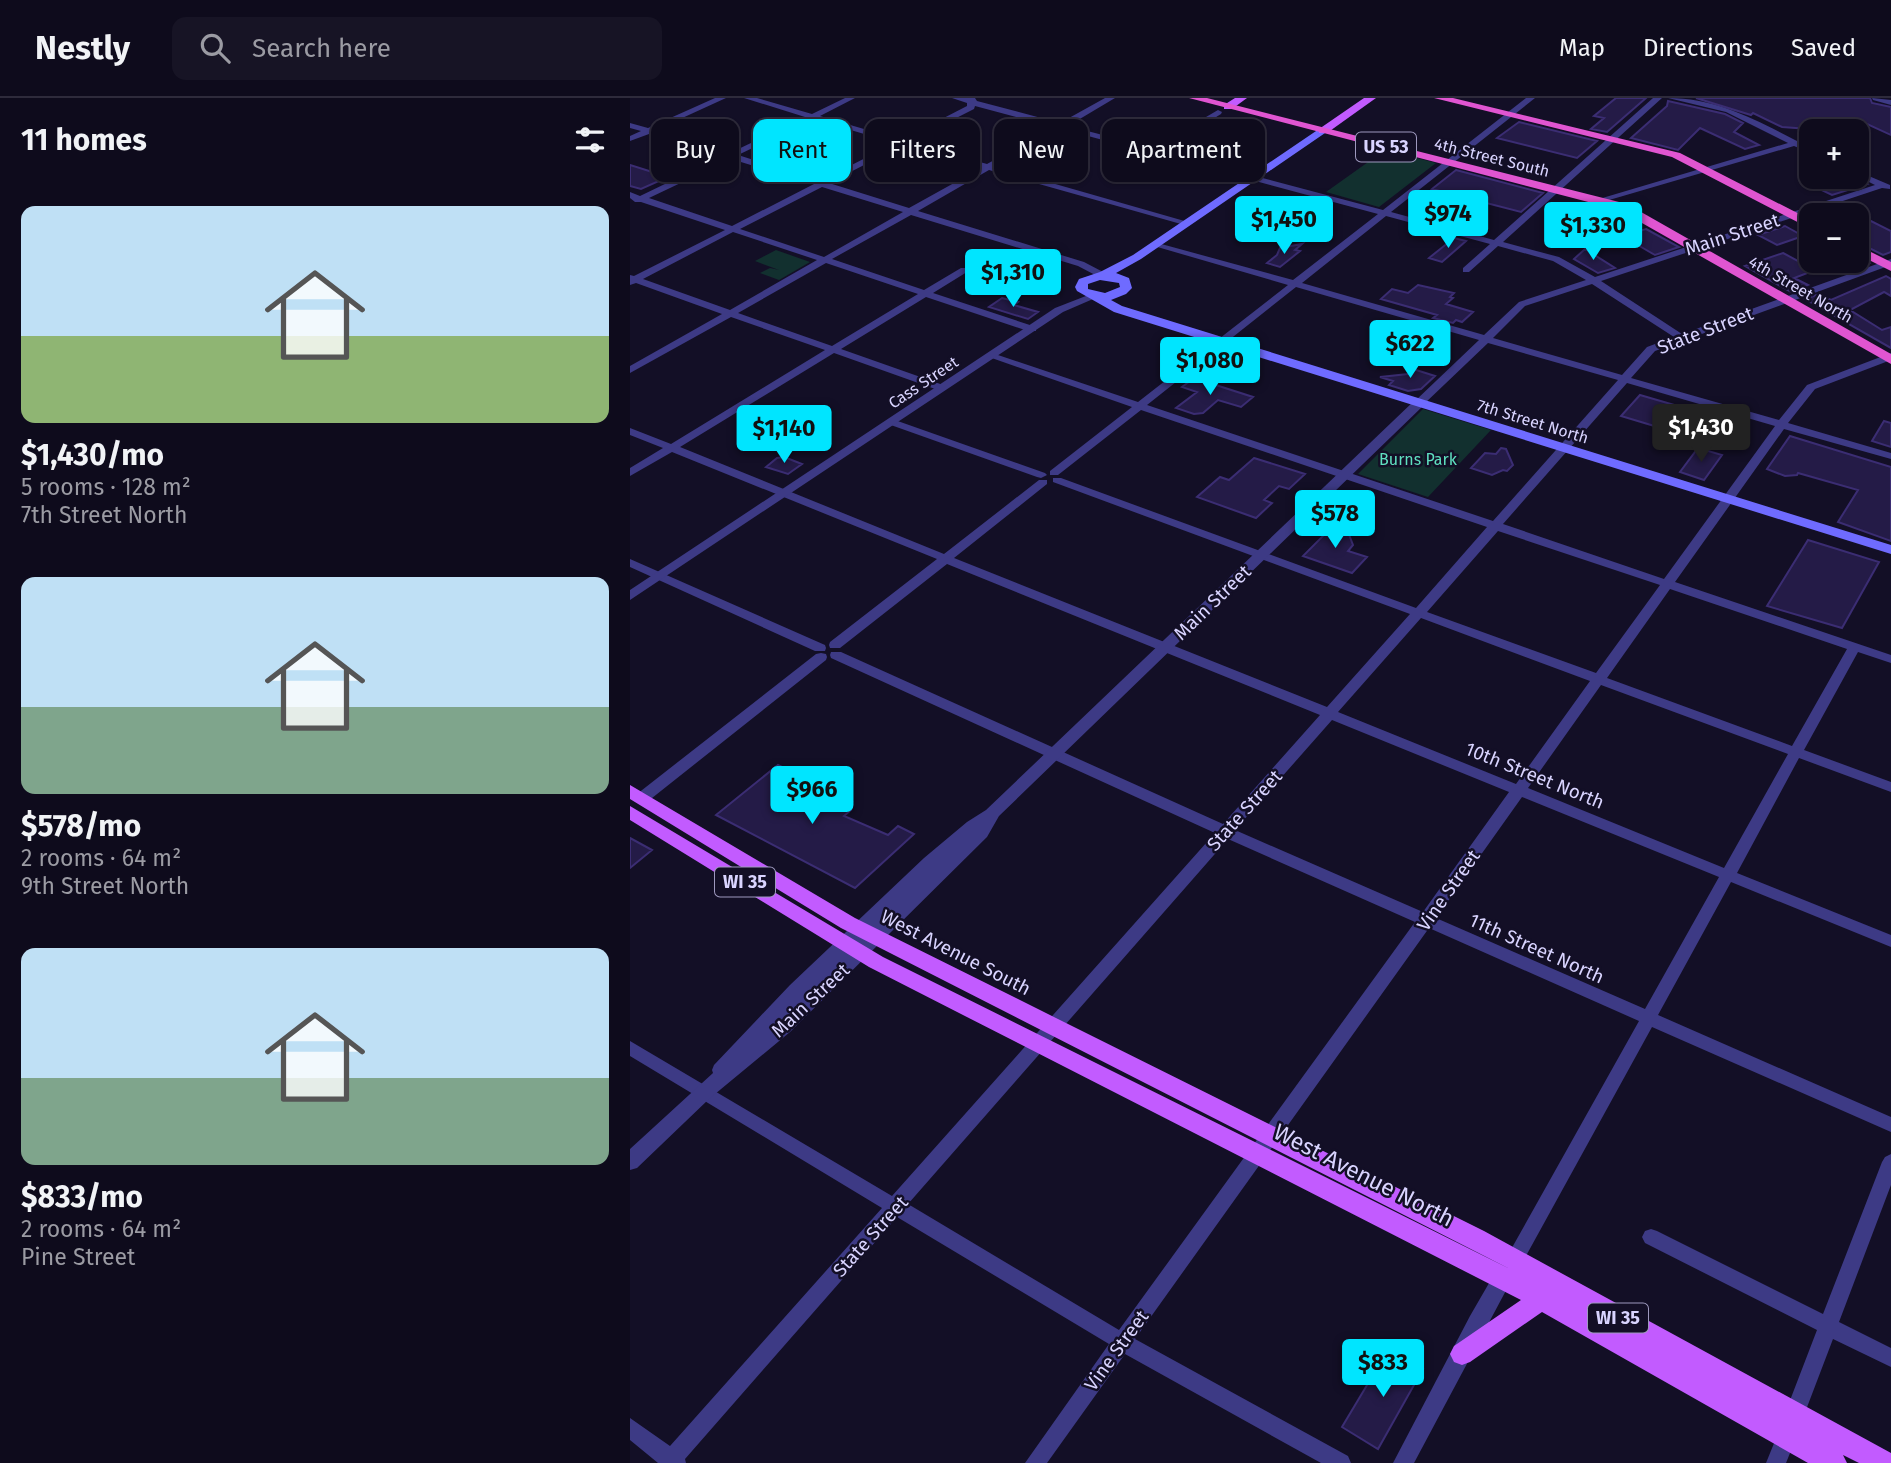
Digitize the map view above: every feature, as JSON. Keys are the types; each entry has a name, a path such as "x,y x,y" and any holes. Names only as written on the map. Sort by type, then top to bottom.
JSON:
{"highway":[{"name":"4th Street South","path":"1194,98 1220,108 1623,206 1693,247"},
{"path":"1439,98 1676,155 1799,219"},
{"name":"4th Street North","path":"1693,247 1889,358"},
{"path":"1869,255 1889,264"}],"main road":[{"path":"1220,108 1242,98"},
{"path":"1265,170 1371,98"},
{"path":"1083,285 1137,257 1247,182"},
{"path":"1096,296 1118,294 1126,288 1123,280 1126,271 1137,257"},
{"path":"1103,275 1123,280"},
{"name":"7th Street North","path":"1083,285 1114,307 1891,550"},
{"path":"1118,294 1116,300 1125,310"},
{"name":"West Avenue South","path":"634,801 868,934 1055,1028 1264,1145"},
{"name":"WI 35","path":"634,801 852,949"},
{"name":"West Avenue North","path":"852,949 1040,1044 1264,1145 1405,1200 1509,1268 1790,1427 1834,1463"},
{"name":"West Avenue North","path":"1509,1268 1542,1299 1790,1427 1884,1463"},
{"path":"1462,1354 1542,1299"}],"street":[{"path":"630,139 722,98"},
{"path":"748,98 865,132"},
{"path":"739,152 851,98"},
{"path":"956,98 974,100 1038,119"},
{"path":"1074,119 1111,98"},
{"path":"1055,477 1140,406 1531,98"},
{"path":"1466,270 1658,98"},
{"path":"1672,98 1728,110 1799,145"},
{"path":"1876,98 1891,103"},
{"path":"948,119 971,107 974,100"},
{"path":"1203,119 1220,108"},
{"path":"630,125 649,131"},
{"path":"1602,201 1795,143"},
{"path":"739,159 1087,266 1103,275"},
{"path":"632,280 865,161"},
{"path":"630,370 994,164"},
{"path":"980,165 1185,225"},
{"path":"1869,179 1887,187"},
{"path":"1265,181 1562,261 1680,337"},
{"path":"630,204 676,182"},
{"name":"Main Street","path":"630,1162 702,1093 783,1027 852,949 972,842 993,812 1522,304 1791,215 1887,187"},
{"path":"630,195 1032,329"},
{"path":"1157,244 1891,456"},
{"path":"1069,261 1083,271 1083,285"},
{"name":"State Street","path":"672,1462 1654,346 1889,264"},
{"path":"630,473 964,270"},
{"path":"632,280 942,388"},
{"name":"Cass Street","path":"630,596 1032,329 1059,310 1083,285"},
{"name":"Cass Street","path":"1059,310 1096,296"},
{"path":"991,356 1891,659"},
{"name":"Vine Street","path":"1035,1463 1667,583 1811,387 1889,358"},
{"path":"892,422 1042,479 1055,477 1891,787"},
{"name":"10th Street North","path":"630,431 1891,941"},
{"path":"634,801 820,652 836,650 1042,479"},
{"path":"630,563 820,652"},
{"path":"1403,1463 1854,647"},
{"name":"11th Street North","path":"836,650 1054,754 1891,1125"},
{"path":"630,1048 1122,1342 1341,1463"},
{"path":"1776,1463 1891,1162"},
{"path":"1651,1237 1891,1358"},
{"path":"630,1428 672,1462"}],"green space":[{"path":"1385,150 1436,163 1379,207 1326,192"},
{"path":"776,250 810,262 779,280 760,273 770,268 779,270 755,261"},
{"name":"Burns Park","path":"1423,409 1491,430 1428,497 1358,474"}],"building":[{"path":"1616,98 1646,98 1607,132 1591,129 1604,118 1594,116"},
{"path":"1696,98 1870,98 1872,103 1891,107 1891,135 1869,125 1869,119 1799,119 1799,128 1782,127 1753,113 1751,115"},
{"path":"1668,101 1725,114 1743,123 1734,132 1759,145 1745,149 1700,128 1678,150 1631,138 1667,106"},
{"path":"1519,122 1597,141 1577,158 1497,138"},
{"path":"630,165 651,172 651,182 657,182 641,189 630,186"},
{"path":"1456,170 1543,193 1521,212 1432,189"},
{"path":"1819,189 1851,189 1832,195"},
{"path":"1869,220 1891,231 1891,252 1883,255 1869,248"},
{"path":"1785,226 1799,234 1799,237 1777,245 1758,235"},
{"path":"1646,229 1679,247 1655,255 1636,244 1626,247 1612,239"},
{"path":"1454,238 1466,241 1442,262 1429,258"},
{"path":"1302,244 1295,250 1300,251 1280,267 1267,263 1277,255 1280,248"},
{"path":"1585,249 1615,268 1598,273 1574,259"},
{"path":"1783,253 1799,262 1799,273 1807,273 1794,278 1808,285 1791,292 1745,266"},
{"path":"1886,276 1891,279 1891,296 1884,292 1850,310 1882,330 1891,327 1891,348 1805,299 1819,294 1831,300"},
{"path":"1418,285 1454,293 1450,297 1453,298 1446,304 1473,312 1462,322 1456,320 1453,323 1433,318 1437,315 1381,299 1392,289 1408,293"},
{"path":"1002,298 1018,302 1014,305 1038,312 1028,319 989,307"},
{"path":"1423,326 1443,332 1416,356 1396,350"},
{"path":"1413,369 1435,376 1421,389 1408,391 1389,385 1393,381 1380,377 1408,374"},
{"path":"1194,378 1253,397 1241,407 1218,400 1203,413 1194,414 1176,408 1197,392 1182,387"},
{"path":"1640,395 1719,418 1701,440 1621,416"},
{"path":"1884,421 1891,423 1891,447 1872,441"},
{"path":"1790,436 1891,467 1891,541 1838,522 1858,490 1798,473 1785,476 1767,469"},
{"path":"1501,448 1506,449 1513,465 1507,471 1492,475 1471,468 1485,453 1496,454"},
{"path":"1698,448 1722,455 1704,480 1680,472"},
{"path":"784,457 802,464 788,474 766,467 777,458"},
{"path":"1254,458 1305,474 1289,489 1279,486 1264,500 1272,503 1256,518 1197,497 1220,477 1229,480"},
{"path":"1326,524 1348,532 1353,545 1348,551 1367,557 1352,573 1303,556 1324,535 1318,533"},
{"path":"1808,540 1879,562 1842,628 1767,606"},
{"path":"778,765 852,802 846,807 851,810 844,816 888,835 898,826 914,834 855,888 716,815"},
{"path":"630,838 652,850 630,868"},
{"path":"1388,1350 1423,1369 1378,1449 1342,1427"}]}
